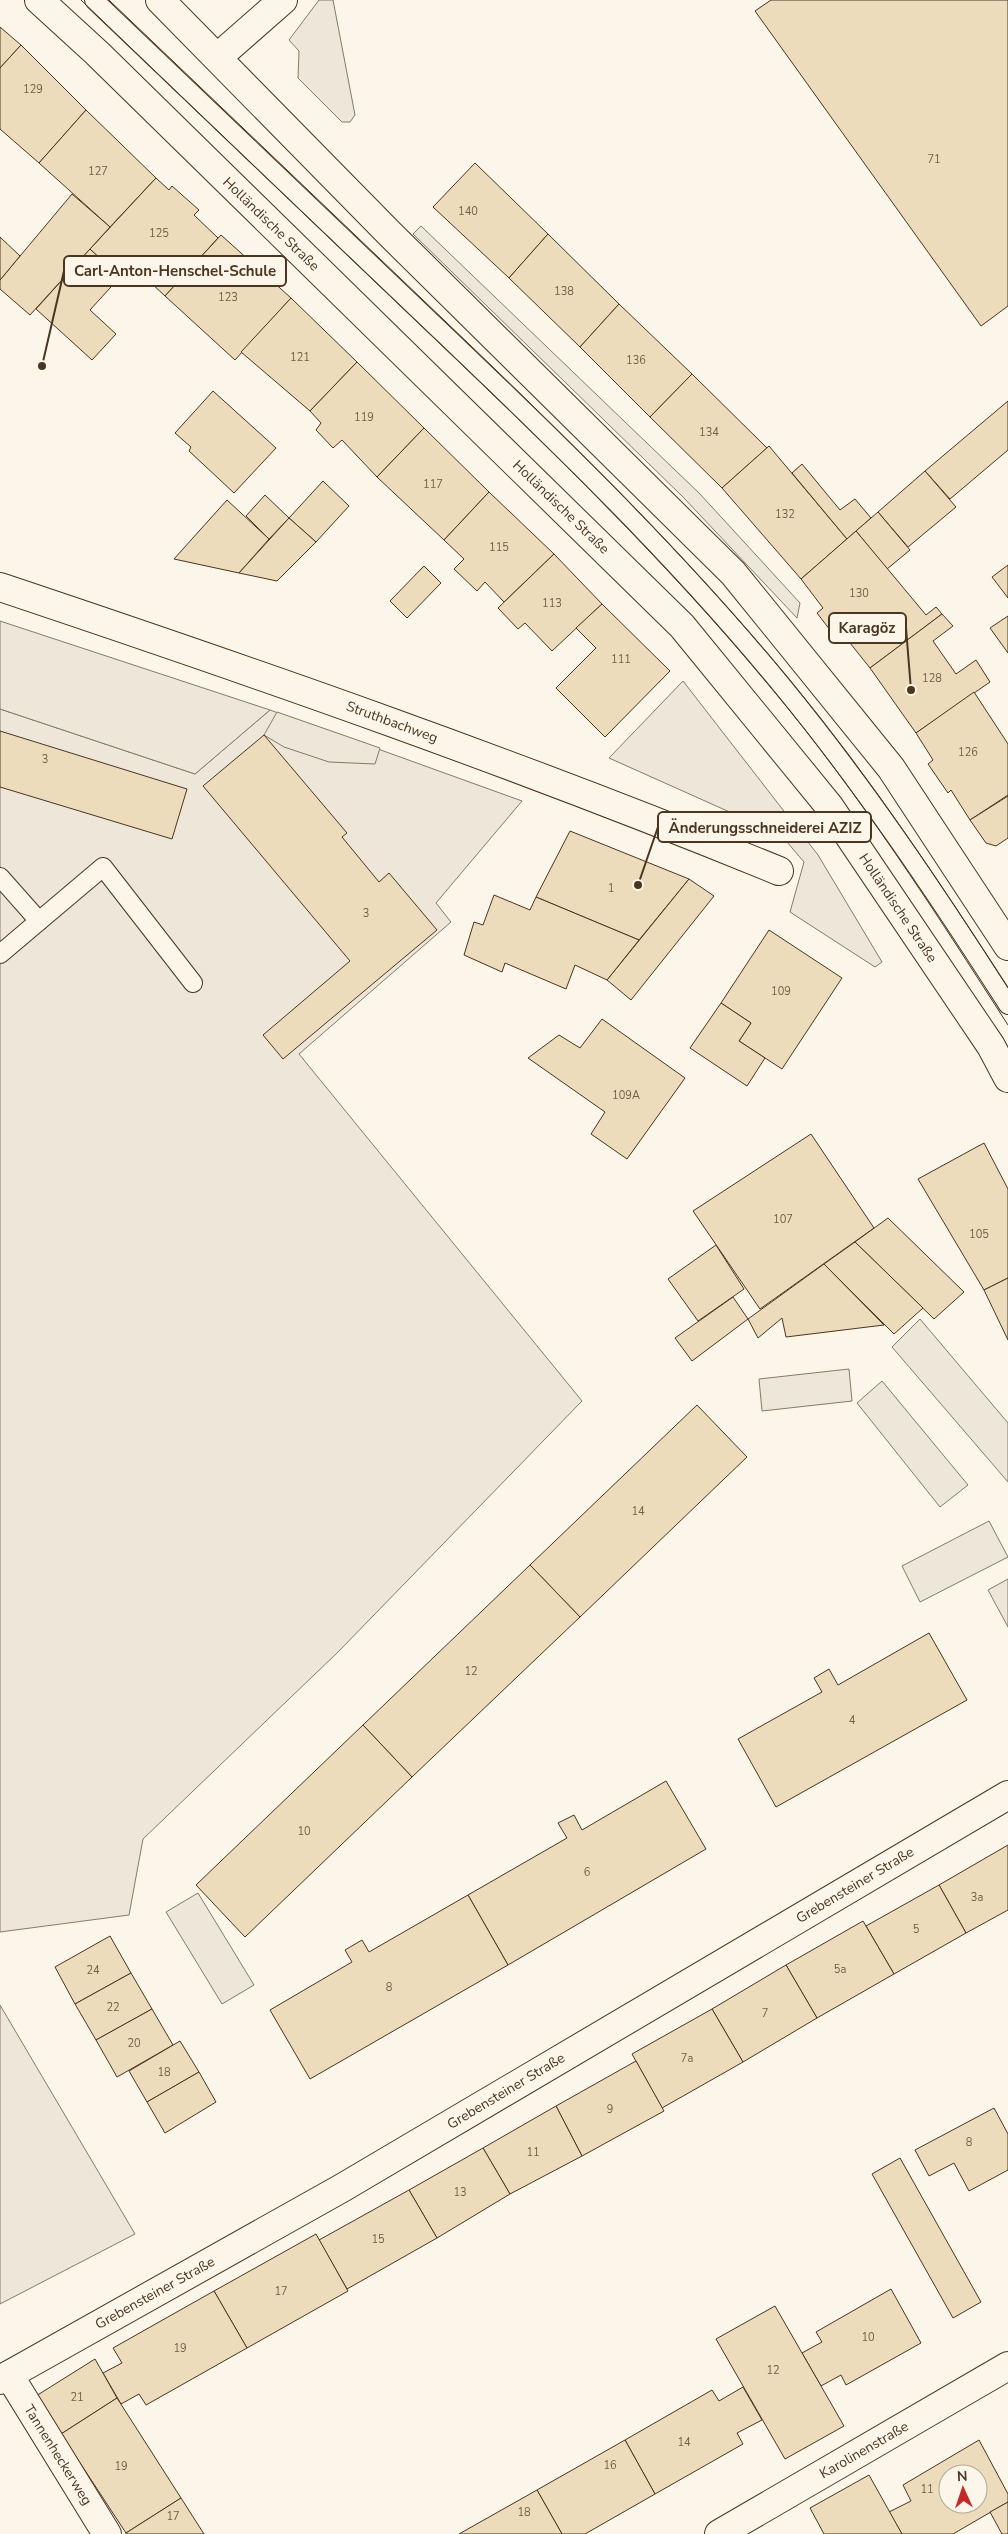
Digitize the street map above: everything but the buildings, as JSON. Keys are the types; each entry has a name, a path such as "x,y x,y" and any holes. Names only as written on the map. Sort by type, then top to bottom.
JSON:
{"main road":[{"name":"Holländische Straße","path":"39,0 682,626 829,806 990,1046 1008,1078"},
{"path":"160,0 390,234 733,573 891,768 1008,946"},
{"path":"218,57 283,0"},
{"name":"Struthbachweg","path":"0,587 279,680 582,791 779,871"},
{"name":"Grebensteiner Straße","path":"5,2378 342,2188 1008,1794"},
{"name":"Karolinenstraße","path":"719,2534 1008,2366"},
{"name":"Tannenheckerweg","path":"5,2378 107,2534"}],"lane":[{"path":"94,0 520,407 610,496 697,588 782,686 856,780 957,926 1008,1005"},
{"path":"0,954 103,867 193,983"},
{"path":"0,877 39,921"}],"shaded area":[{"path":"319,0 333,0 355,115 350,122 342,122 298,78 299,51 289,40"},
{"path":"421,226 700,494 800,603 797,618 683,497 413,234"},
{"path":"0,621 270,710 195,774 0,709"},
{"path":"683,681 818,855 882,962 875,967 790,912 804,862 781,835 609,758"},
{"path":"0,709 195,774 270,710 522,801 436,903 451,922 299,1054 582,1401 338,1652 143,1839 129,1915 0,1932"},
{"path":"277,712 380,748 375,764 329,762 284,747 264,735"},
{"path":"920,1319 1008,1423 1008,1482 892,1347"},
{"path":"849,1369 852,1401 762,1411 759,1379"},
{"path":"882,1381 968,1485 940,1507 857,1403"},
{"path":"989,1521 1008,1557 920,1602 902,1566"},
{"path":"1008,1579 1008,1627 988,1590"},
{"path":"198,1893 254,1985 222,2004 166,1912"},
{"path":"0,2005 135,2234 0,2304"}],"tram line":[{"path":"81,0 506,407 598,498 687,592 772,689 836,770 895,853 1008,1025"},
{"path":"109,0 535,408 666,540 708,586 790,680 848,754 930,870 1008,988"}],"place":[{"name":"Carl-Anton-Henschel-Schule","path":"42,366"},
{"name":"Karagöz","path":"911,690"},
{"name":"Änderungsschneiderei AZIZ","path":"638,885"}]}
